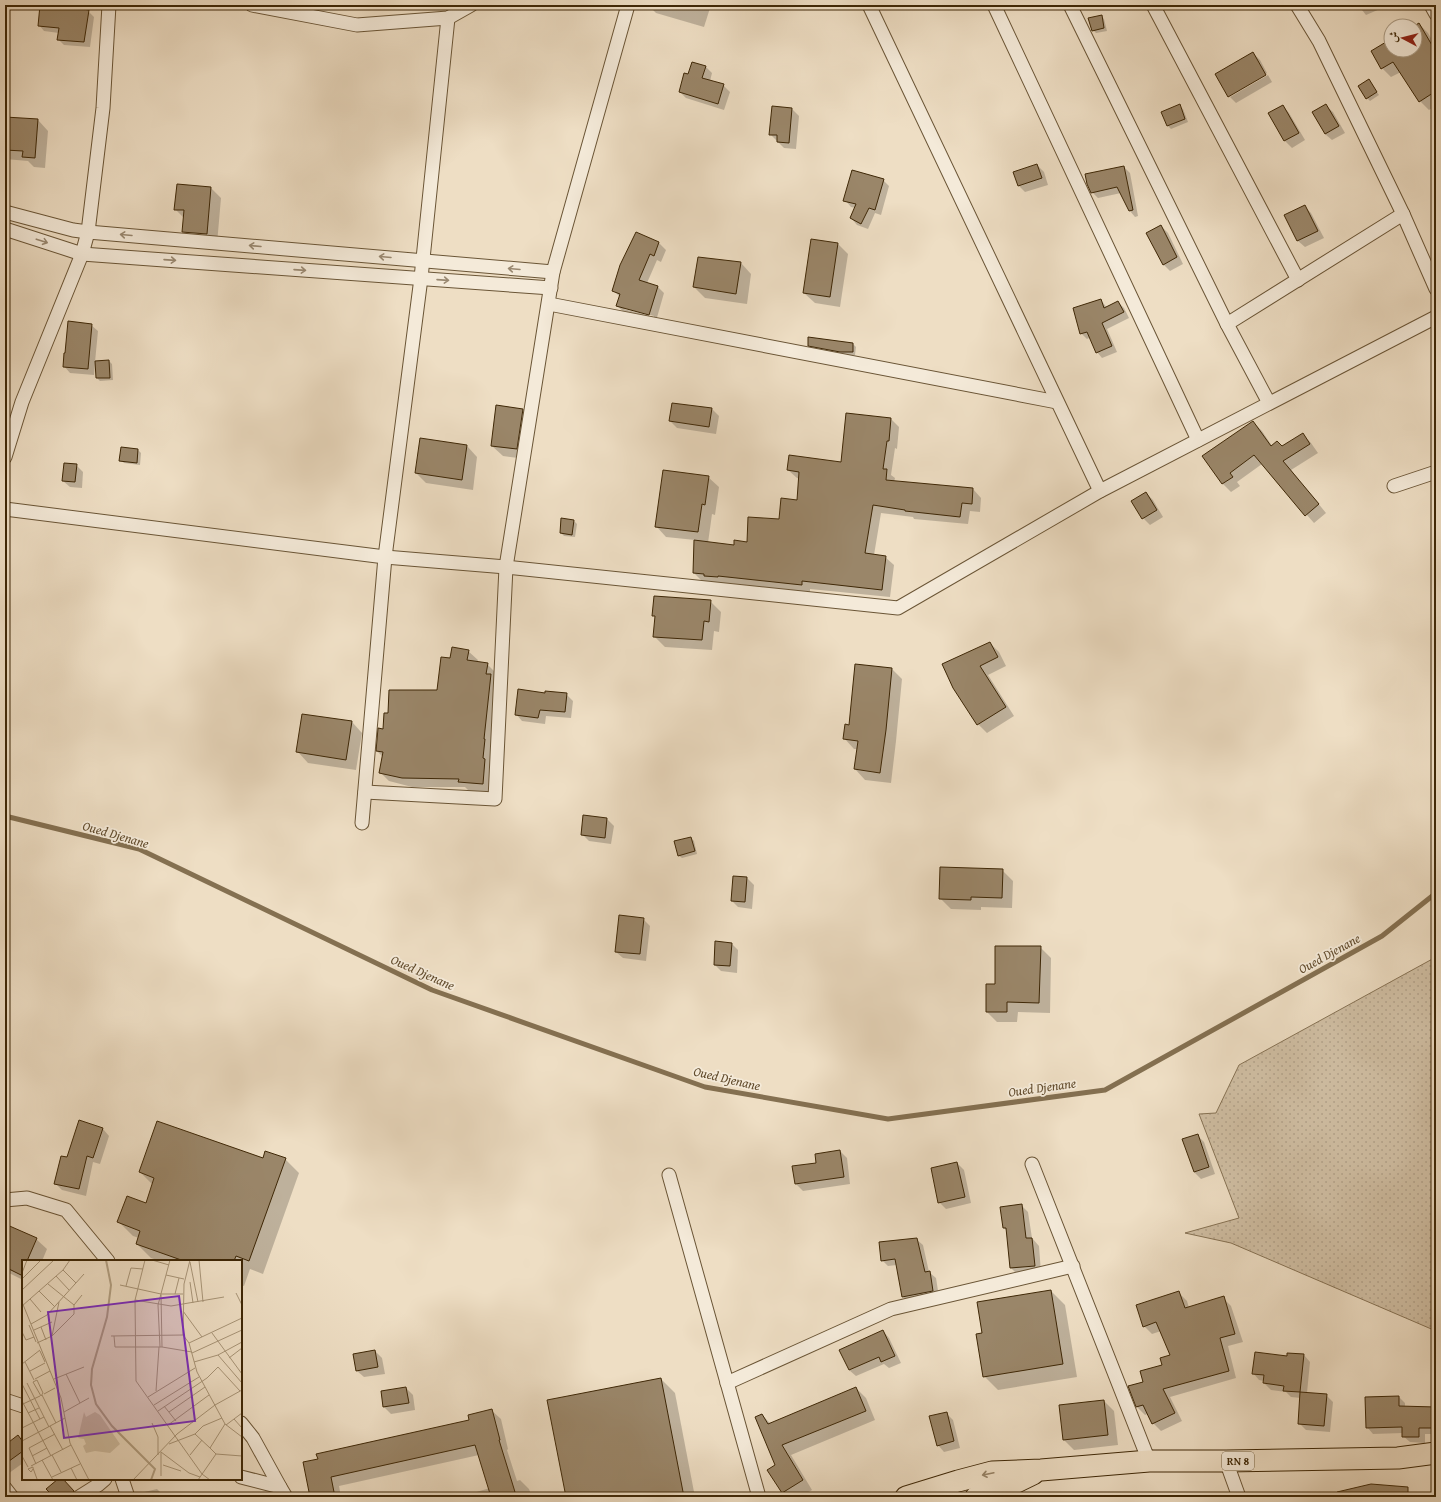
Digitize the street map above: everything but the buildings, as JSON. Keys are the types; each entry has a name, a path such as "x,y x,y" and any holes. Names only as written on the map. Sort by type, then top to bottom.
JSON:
{"main road":[{"name":"RN 8","path":"906,1497 992,1472 1041,1470 1149,1461 1398,1458 1436,1453"},
{"name":"RN 8","path":"976,1497 996,1492 1041,1470"}],"street":[{"path":"5,457 22,402 82,254 88,232 103,108 109,5"},
{"path":"252,5 357,25 448,18 471,5"},
{"path":"365,792 495,799 506,567 553,272 628,5"},
{"path":"869,5 1100,491"},
{"path":"994,5 1198,440"},
{"path":"1070,5 1227,324 1269,403"},
{"path":"1153,5 1298,280"},
{"path":"1296,5 1319,41 1404,214 1436,289"},
{"path":"1431,5 1436,14"},
{"path":"362,823 385,557 423,261 448,18"},
{"path":"5,212 73,230 88,232 553,272"},
{"path":"1227,324 1404,214"},
{"path":"5,229 82,254 551,288"},
{"path":"548,304 1057,402"},
{"path":"5,509 385,557 506,567 898,608 1100,491 1436,317"},
{"path":"1394,486 1436,472"},
{"path":"1032,1164 1149,1461"},
{"path":"669,1175 759,1497"},
{"path":"5,1200 27,1198 66,1210 107,1260"},
{"path":"727,1383 891,1310 1073,1266"},
{"path":"5,1400 22,1406"},
{"path":"242,1424 253,1438 283,1492"},
{"path":"1226,1461 1239,1497"},
{"path":"242,1477 283,1492"},
{"path":"79,1497 104,1480"},
{"path":"122,1480 128,1497"},
{"path":"5,1488 12,1497"}],"shaded area":[{"path":"1436,957 1436,1331 1231,1243 1185,1233 1239,1218 1199,1114 1216,1113 1239,1065"}],"waterway":[{"name":"Oued Djenane","path":"5,816 139,849 432,990 705,1087 888,1119 1105,1090 1382,936 1436,893"}]}
